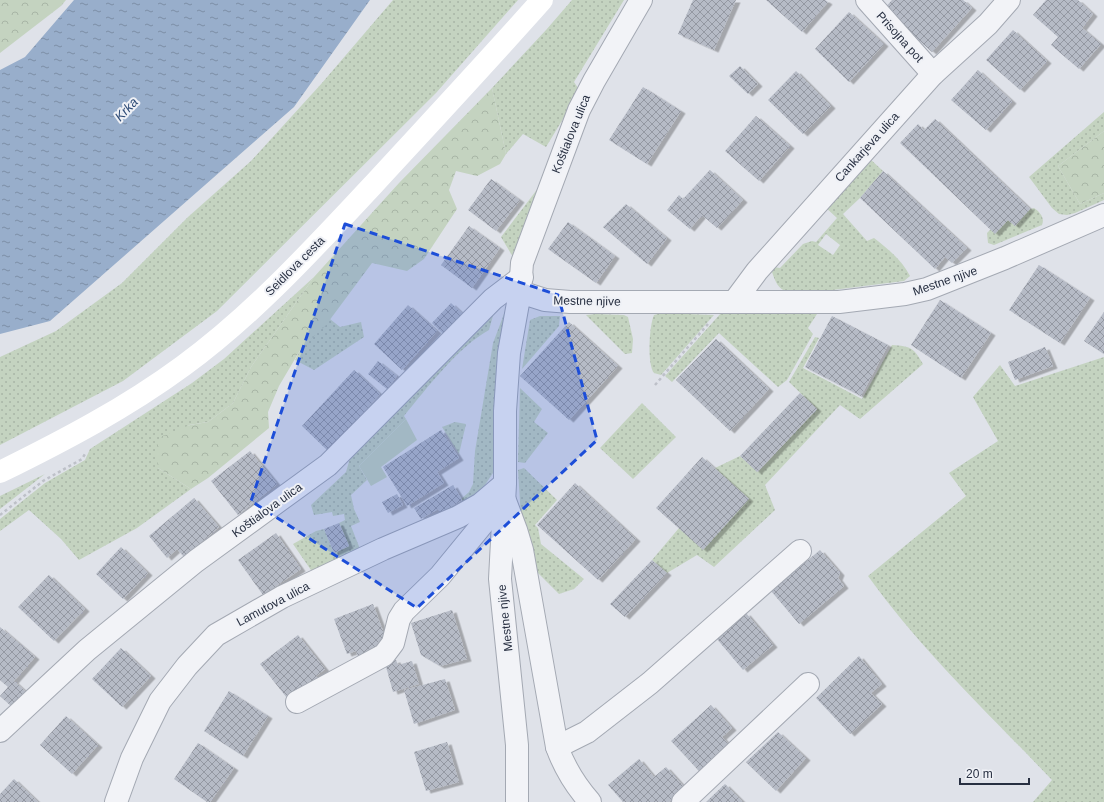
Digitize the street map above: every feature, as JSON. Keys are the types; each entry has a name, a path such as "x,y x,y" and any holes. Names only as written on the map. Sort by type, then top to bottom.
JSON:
{"street":[{"name":"Seidlova cesta","path":"0,472 68,438 146,392 184,366 229,329 266,296 336,225 488,62 542,0"},
{"name":"Koštialova ulica","path":"0,732 87,650 196,561 328,465 493,299 521,284 522,263 579,110 594,80 642,0"},
{"name":"Prisojna pot","path":"867,0 933,74"},
{"name":"Cankarjeva ulica","path":"734,302 757,271 933,74 988,24 1009,0"},
{"name":"Mestne njive","path":"517,802 517,745 500,579 504,491 505,411 509,353 521,284 545,300 570,302 839,302 905,294 922,290 1006,258 1104,215"},
{"path":"297,702 384,655 393,643 399,619 404,611 440,576 504,491"},
{"path":"504,491 522,550 557,747 565,768 578,788 590,802"},
{"name":"Lamutova ulica","path":"116,802 132,758 160,701 187,666 216,635 282,598 383,549 458,517 504,491"},
{"path":"557,747 587,732 650,683 800,551"},
{"path":"683,802 808,684"}],"path":[{"path":"655,385 710,322"},
{"path":"0,515 43,481 82,459 89,450"}],"highlighted area":[{"path":"345,224 558,295 597,440 417,608 251,501"}],"green space":[{"path":"0,0 66,0 61,6 0,53"},
{"path":"393,0 518,0 436,93 217,311 123,381 0,445 0,357 56,331 122,283 188,217 251,161 322,83"},
{"path":"572,0 624,0 574,82 580,91 546,147 523,134 506,154 492,88"},
{"path":"492,88 506,154 500,164 477,176 456,171 449,190 457,209 424,259 407,271 372,263 326,325 302,347 279,386 268,412 269,428 208,478 191,489 158,468 155,449 160,437 190,425 208,422 233,403 251,367 314,277 399,183"},
{"path":"1104,112 1104,131 1058,166 1080,204 1104,193 1104,200 1075,213 1067,215 1059,214 1052,208 1029,177"},
{"path":"1104,131 1104,193 1080,204 1058,166"},
{"path":"869,158 883,171 860,198 843,214 867,241 874,238 899,260 910,276 904,281 801,294 782,289 776,283 772,272 774,267 780,268 803,244 812,241 816,242 837,218 824,206","holes":["826,234 840,245 833,255 818,245"]},
{"path":"545,179 513,257 501,237"},
{"path":"1034,208 1041,215 1043,220 1042,225 994,245 988,243 987,233 991,229 995,233 1008,220 1015,226 1030,209"},
{"path":"314,277 251,367 233,403 208,422 189,425 158,468 191,489 137,528 79,560 61,539 29,510 0,531 0,519 45,483 85,460 90,449 192,383 224,359"},
{"path":"496,305 489,330 477,337 455,357 404,416 406,419 359,466 367,480 351,495 354,509 360,522 351,526 360,549 313,573 293,544 316,531 324,529 334,553 349,546 339,523 345,520 344,514 333,516 332,512 314,515 311,505 346,472 352,451"},
{"path":"507,306 497,360 494,419 495,470 481,491 464,502 461,499 469,492 473,484 475,451 493,343"},
{"path":"792,312 817,314 808,328 813,334 787,380 778,387 719,333 672,382 665,376 721,313"},
{"path":"662,313 714,315 661,375 654,373 652,369 650,362 650,345 652,320 654,315"},
{"path":"586,315 624,315 628,317 633,339 632,353 625,354"},
{"path":"540,316 560,316 559,326 522,369 530,320"},
{"path":"330,319 340,327 361,322 364,337 314,370 295,360 302,347"},
{"path":"815,337 819,338 803,368 862,399 892,345 908,347 917,354 923,364 860,419 840,405 765,485 775,510 714,567 697,555 667,573 652,560 679,528 749,499 715,468 740,456 758,472 817,409 789,382"},
{"path":"1104,357 1104,802 1033,802 1052,780 933,656 910,630 868,576 966,496 949,473 998,441 973,397 1000,365 1015,386"},
{"path":"520,388 542,409 534,422 548,433 525,463 518,462"},
{"path":"642,403 676,437 633,479 600,448"},
{"path":"406,419 417,440 381,467 387,477 371,486 359,466"},
{"path":"455,422 466,424 459,454 442,427"},
{"path":"524,468 557,500 535,525 538,528 541,544 584,579 574,589 559,594 530,565 521,518 518,470"},
{"path":"45,474 0,509 0,496"}],"water":[{"name":"Krka","path":"74,0 370,0 294,107 50,321 0,334 0,70 25,57"}],"building":[{"path":"693,0 736,0 714,50 678,34"},
{"path":"766,0 825,0 828,2 802,32"},
{"path":"892,0 963,0 972,8 932,52 884,9"},
{"path":"1046,0 1078,0 1093,14 1082,28 1101,44 1079,69 1051,45 1058,37 1033,15"},
{"path":"849,12 884,44 849,82 815,49"},
{"path":"1013,30 1047,61 1020,90 986,60"},
{"path":"740,66 758,84 748,94 729,76"},
{"path":"978,70 1012,101 986,130 951,100"},
{"path":"796,71 831,106 803,134 768,100"},
{"path":"643,87 681,111 647,164 609,140"},
{"path":"756,116 790,146 759,181 725,151"},
{"path":"935,119 1030,209 1015,226 1008,220 995,234 900,143 918,124 924,130"},
{"path":"710,170 743,200 717,228 702,215 690,229 667,210 679,195 683,199"},
{"path":"883,171 967,248 952,263 945,257 935,269 860,198"},
{"path":"491,179 520,200 496,231 468,210"},
{"path":"626,204 667,238 647,264 603,227"},
{"path":"568,222 615,256 596,283 548,249"},
{"path":"469,226 500,248 472,288 441,265"},
{"path":"1039,265 1090,298 1060,343 1009,310"},
{"path":"940,300 991,333 961,378 911,345"},
{"path":"451,303 465,316 446,337 432,323"},
{"path":"408,305 437,331 402,370 374,344"},
{"path":"1104,312 1104,354 1084,341"},
{"path":"832,316 888,345 861,396 805,367"},
{"path":"569,322 618,366 569,420 520,376"},
{"path":"716,339 769,389 730,431 676,380"},
{"path":"1045,347 1053,366 1015,380 1008,362"},
{"path":"378,361 397,376 387,389 368,374"},
{"path":"354,370 380,394 328,451 302,426"},
{"path":"800,393 817,409 757,472 740,456"},
{"path":"441,430 459,458 437,472 444,483 407,506 383,467"},
{"path":"250,451 277,484 238,515 211,481"},
{"path":"702,457 749,499 703,550 656,508"},
{"path":"575,483 636,539 598,580 537,525"},
{"path":"453,485 462,500 440,513 438,509 421,519 414,508"},
{"path":"397,494 403,505 388,513 382,502"},
{"path":"194,498 219,527 184,557 177,549 167,558 149,536"},
{"path":"339,523 349,546 334,553 324,529"},
{"path":"276,533 301,569 263,595 238,560"},
{"path":"121,547 148,573 123,599 96,574"},
{"path":"820,550 840,573 838,578 844,586 799,624 771,591"},
{"path":"652,560 667,573 625,617 610,604"},
{"path":"49,575 85,609 54,641 18,607"},
{"path":"373,604 386,639 378,642 380,649 358,657 356,651 347,654 334,619"},
{"path":"452,610 467,659 440,666 421,655 411,623"},
{"path":"746,613 773,645 743,670 716,638"},
{"path":"0,627 35,657 14,681 26,692 11,706 0,696 8,687 0,680"},
{"path":"298,635 325,669 316,676 319,680 302,694 298,689 287,698 260,664"},
{"path":"121,648 151,676 122,707 92,679"},
{"path":"859,656 882,684 871,693 882,704 850,734 816,698"},
{"path":"396,660 398,665 412,661 419,684 393,692 385,663"},
{"path":"445,679 455,710 414,724 404,690"},
{"path":"229,691 268,716 243,756 204,731"},
{"path":"711,705 732,728 722,737 730,746 700,772 671,741"},
{"path":"66,716 98,745 72,774 40,745"},
{"path":"778,732 806,758 776,791 746,762"},
{"path":"447,742 459,782 426,791 414,752"},
{"path":"198,743 234,768 210,802 207,802 174,779"},
{"path":"639,759 654,777 666,767 685,788 669,802 623,802 608,785"},
{"path":"14,779 38,802 0,802 0,794"},
{"path":"725,784 743,802 706,802"}]}
